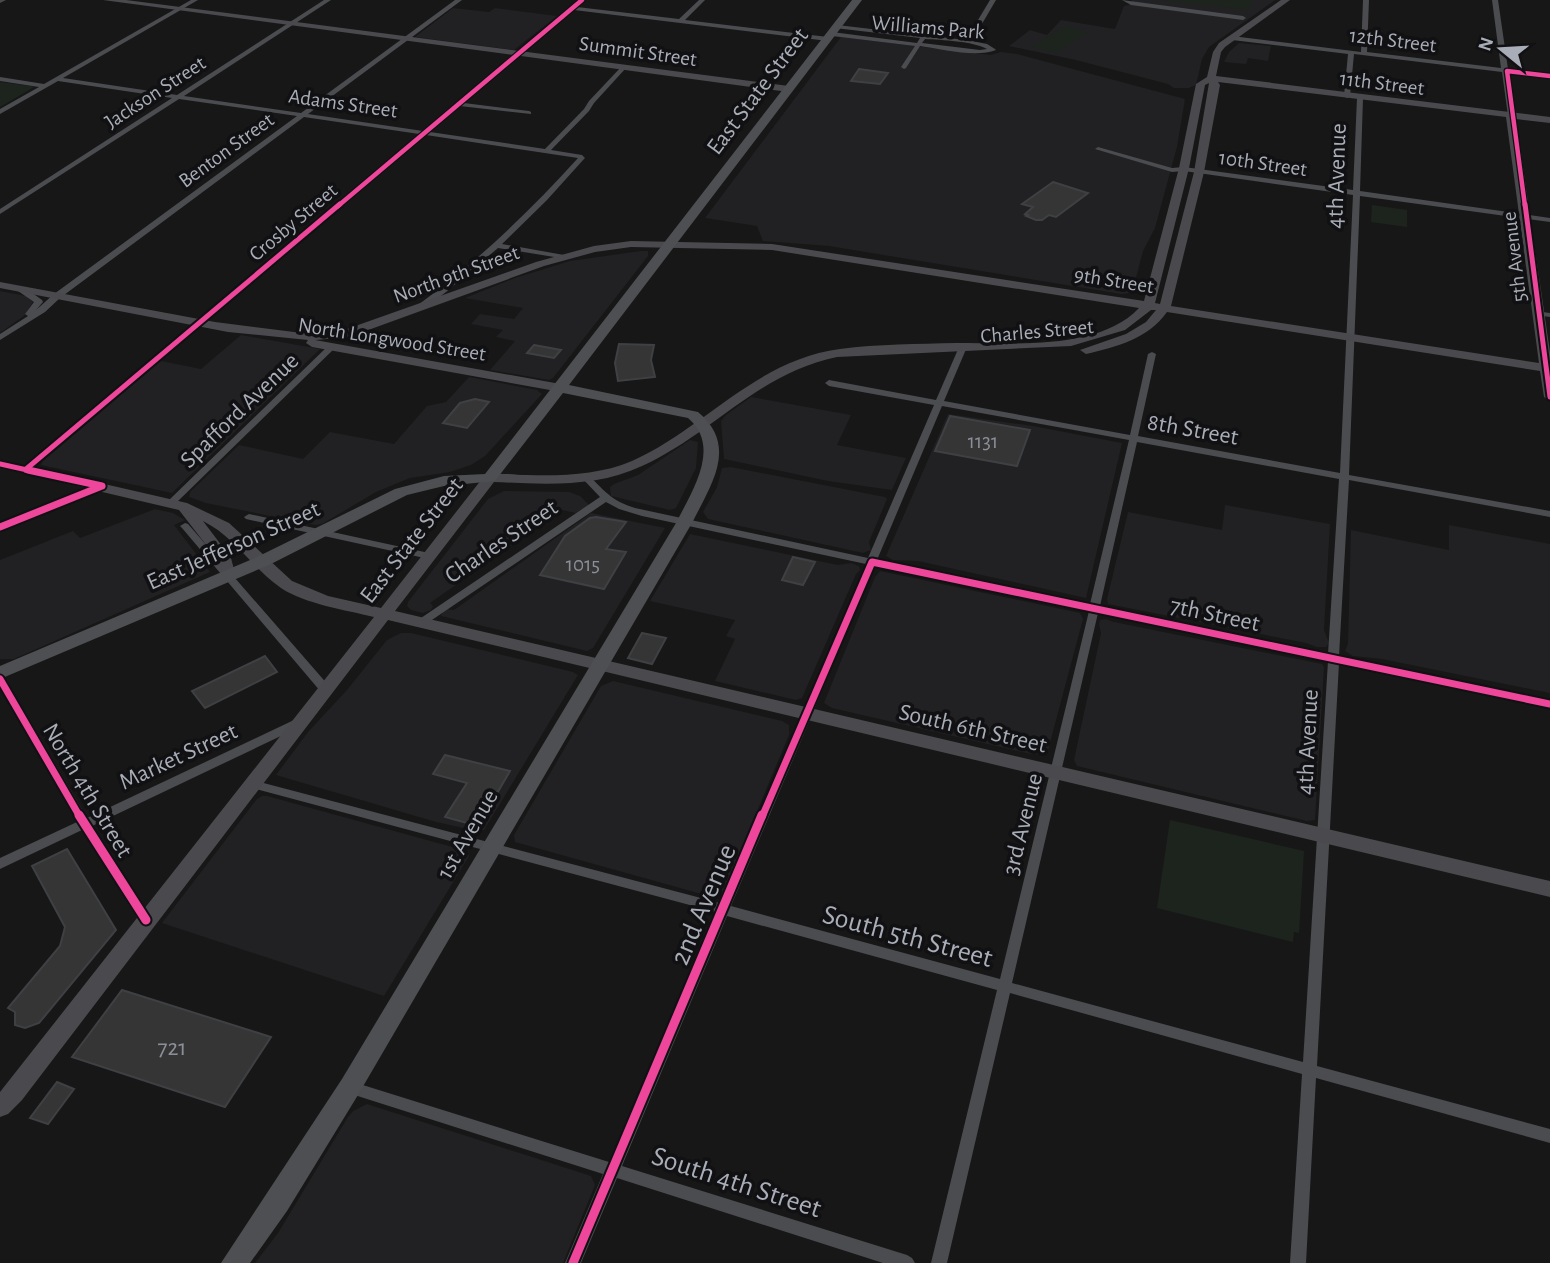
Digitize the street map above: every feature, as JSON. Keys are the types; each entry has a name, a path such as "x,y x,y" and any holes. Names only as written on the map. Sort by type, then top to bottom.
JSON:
{"main road":[{"name":"Summit Street","path":"107,0 789,89"},
{"name":"East State Street","path":"0,1107 14,1093 561,388 858,0"},
{"path":"1165,307 1199,172 1215,85 1211,78 1217,52 1232,38 1286,0"},
{"path":"1148,305 1184,169 1201,84 1211,78"},
{"name":"11th Street","path":"1211,78 1550,120"},
{"name":"5th Avenue","path":"1511,116 1544,314 1550,397"},
{"name":"North 9th Street","path":"256,331 302,337 345,334 564,257 631,244 671,244"},
{"name":"9th Street","path":"671,244 772,247 1548,369"},
{"name":"North Longwood Street","path":"0,285 202,322 274,339 333,346 561,388"},
{"name":"Charles Street","path":"490,478 566,480 635,464 662,450 750,387 790,368 1078,341 1101,335 1125,324 1148,305"},
{"name":"Charles Street","path":"961,353 1042,355 1098,348 1137,332 1154,321 1165,307"},
{"name":"North Longwood Street","path":"217,325 256,331"},
{"path":"561,388 685,412 703,421"},
{"name":"1st Avenue","path":"234,1263 278,1202 350,1087 597,665 684,523 709,468 714,448 703,421"},
{"name":"South 6th Street","path":"0,464 177,504 224,526 287,585 324,600 1550,889"},
{"name":"East Jefferson Street","path":"0,673 228,577 401,492 423,485 490,478"},
{"path":"177,504 224,558 228,577"}],"street":[{"path":"0,112 195,0"},
{"name":"Jackson Street","path":"0,212 328,0"},
{"name":"Benton Street","path":"0,338 48,306 57,296 459,0"},
{"name":"Crosby Street","path":"25,470 582,0"},
{"path":"681,21 702,0"},
{"path":"968,42 993,0"},
{"path":"1125,0 1136,4 1242,18"},
{"path":"1364,54 1366,0"},
{"name":"5th Avenue","path":"1495,0 1507,71 1511,116"},
{"path":"572,8 681,21 832,33"},
{"path":"871,39 876,31"},
{"name":"Williams Park","path":"876,31 968,42 985,45 993,50 980,52 832,33 876,31"},
{"path":"904,67 923,37"},
{"name":"12th Street","path":"1232,38 1550,76"},
{"name":"4th Avenue","path":"1348,96 1350,52"},
{"path":"547,150 587,110 591,102 624,67"},
{"path":"0,79 46,86"},
{"name":"Adams Street","path":"57,79 547,150 576,155 582,159 495,245"},
{"name":"4th Avenue","path":"1298,1263 1344,476 1360,98"},
{"path":"459,104 529,113"},
{"name":"10th Street","path":"1098,145 1172,170 1184,169 1550,220"},
{"path":"419,308 495,245 564,257"},
{"name":"Benton Street","path":"14,328 39,302 21,289"},
{"name":"Spafford Avenue","path":"177,504 333,346"},
{"name":"2nd Avenue","path":"573,1263 961,353"},
{"name":"3rd Avenue","path":"939,1263 1135,438 1152,354"},
{"name":"8th Street","path":"828,383 1550,514"},
{"name":"7th Street","path":"586,477 604,499 619,507 684,523 1550,704"},
{"path":"0,527 102,486"},
{"name":"Charles Street","path":"422,622 604,499"},
{"path":"249,517 429,556"},
{"path":"185,526 325,689"},
{"name":"North 4th Street","path":"0,679 84,823 146,920"},
{"name":"Market Street","path":"0,864 299,723"},
{"name":"South 5th Street","path":"252,784 723,909 1550,1136"},
{"name":"South 4th Street","path":"350,1087 907,1263"}],"shaded area":[{"path":"1132,0 1275,0 1209,47 1202,59 1196,85 1189,88 1174,88 1168,84 1076,60 1009,46 1030,30 1047,35 1061,20 1115,29 1124,6 1129,5"},
{"path":"1162,0 1252,0 1249,10"},
{"path":"453,8 489,12 495,8 557,16 514,50 415,37"},
{"path":"1065,26 1088,32 1055,53 1032,47"},
{"path":"841,37 991,55 1001,52 1017,54 1185,99 1177,147 1155,228 1143,251 1132,293 1121,294 829,246 763,241 757,226 705,218"},
{"path":"1239,43 1271,46 1268,61 1248,58 1246,64 1224,62 1229,52"},
{"path":"0,82 31,86 34,87 0,107"},
{"path":"1372,205 1407,210 1407,227 1371,222"},
{"path":"648,251 648,256 553,378 549,380 490,370 515,341 496,337 503,330 471,324 480,314 514,319 523,308 465,298 515,278 570,261"},
{"path":"0,291 26,296 33,302 25,315 0,333"},
{"path":"241,335 320,349 172,493 41,465 161,361 201,369"},
{"path":"469,377 537,390 542,394 485,456 471,465 450,472 410,478 376,492 322,524 315,525 206,503 189,497 190,492 239,445 303,459 330,432 394,444 427,406 446,402"},
{"path":"751,397 851,415 837,445 906,458 892,490 828,481 724,459 721,421"},
{"path":"948,414 1033,426 1122,443 1086,598 918,561 893,560 886,556"},
{"path":"690,440 698,442 696,468 676,508 670,510 611,496 610,487 614,484 638,475"},
{"path":"731,467 885,497 887,499 869,542 871,550 863,553 708,519 703,512 717,487 722,468"},
{"path":"504,491 569,492 580,496 590,506 576,513 562,510 430,603 433,606 431,610 423,613 411,610 407,606 408,602 488,499"},
{"path":"1225,505 1330,524 1324,630 1329,643 1326,647 1108,604 1128,512 1222,530"},
{"path":"155,509 173,513 185,520 174,525 210,572 14,659 0,659 0,560 73,531 80,538"},
{"path":"591,513 665,528 593,648 587,651 441,616 444,609 454,610"},
{"path":"1449,525 1550,544 1550,693 1382,659 1353,656 1345,651 1348,644 1351,530 1449,550"},
{"path":"690,534 838,565 851,563 859,566 860,570 802,698 796,700 715,681 735,639 726,636 735,620 650,601"},
{"path":"880,571 1080,613 1083,619 1047,754 1031,754 832,708 824,703 875,577"},
{"path":"1106,619 1322,664 1324,667 1315,820 1307,821 1077,766 1074,760 1101,633 1099,624 1100,620"},
{"path":"401,633 411,633 578,675 484,830 477,831 436,822 276,775 308,732 347,690 387,640"},
{"path":"613,681 782,721 789,725 789,735 723,893 716,898 515,842 514,835 601,686"},
{"path":"262,796 467,851 469,856 384,996 162,923"},
{"path":"1170,820 1304,851 1299,933 1294,932 1293,942 1157,908"},
{"path":"367,1104 591,1176 595,1185 563,1263 255,1263 278,1233 348,1117 353,1111"}],"building":[{"path":"859,69 888,73 880,84 851,81"},
{"path":"1053,182 1088,193 1056,217 1049,215 1042,220 1036,220 1026,216 1033,207 1022,204"},
{"path":"619,344 654,345 651,360 655,377 618,381 615,363"},
{"path":"534,345 561,350 554,358 527,353"},
{"path":"475,399 489,402 467,428 443,423 460,403"},
{"path":"950,416 1030,430 1017,466 935,451"},
{"path":"590,518 626,522 606,549 626,552 604,589 540,575 565,536"},
{"path":"793,557 815,562 803,585 782,580"},
{"path":"642,633 666,638 652,664 628,658"},
{"path":"265,656 277,672 205,708 192,691"},
{"path":"445,755 510,771 478,826 445,817 467,783 433,774"},
{"path":"67,849 116,930 39,1023 25,1028 15,1025 15,1012 8,1008 60,946 65,927 32,866"},
{"path":"122,990 271,1037 225,1107 72,1057"},
{"path":"57,1082 74,1089 48,1124 30,1118"}],"cycle path":[{"path":"25,470 582,0"},
{"path":"1550,76 1507,71 1550,397"},
{"path":"0,464 102,486"},
{"path":"0,527 102,486"},
{"path":"573,1263 844,622 872,562 1550,704"},
{"path":"0,679 84,823 146,920"}]}
